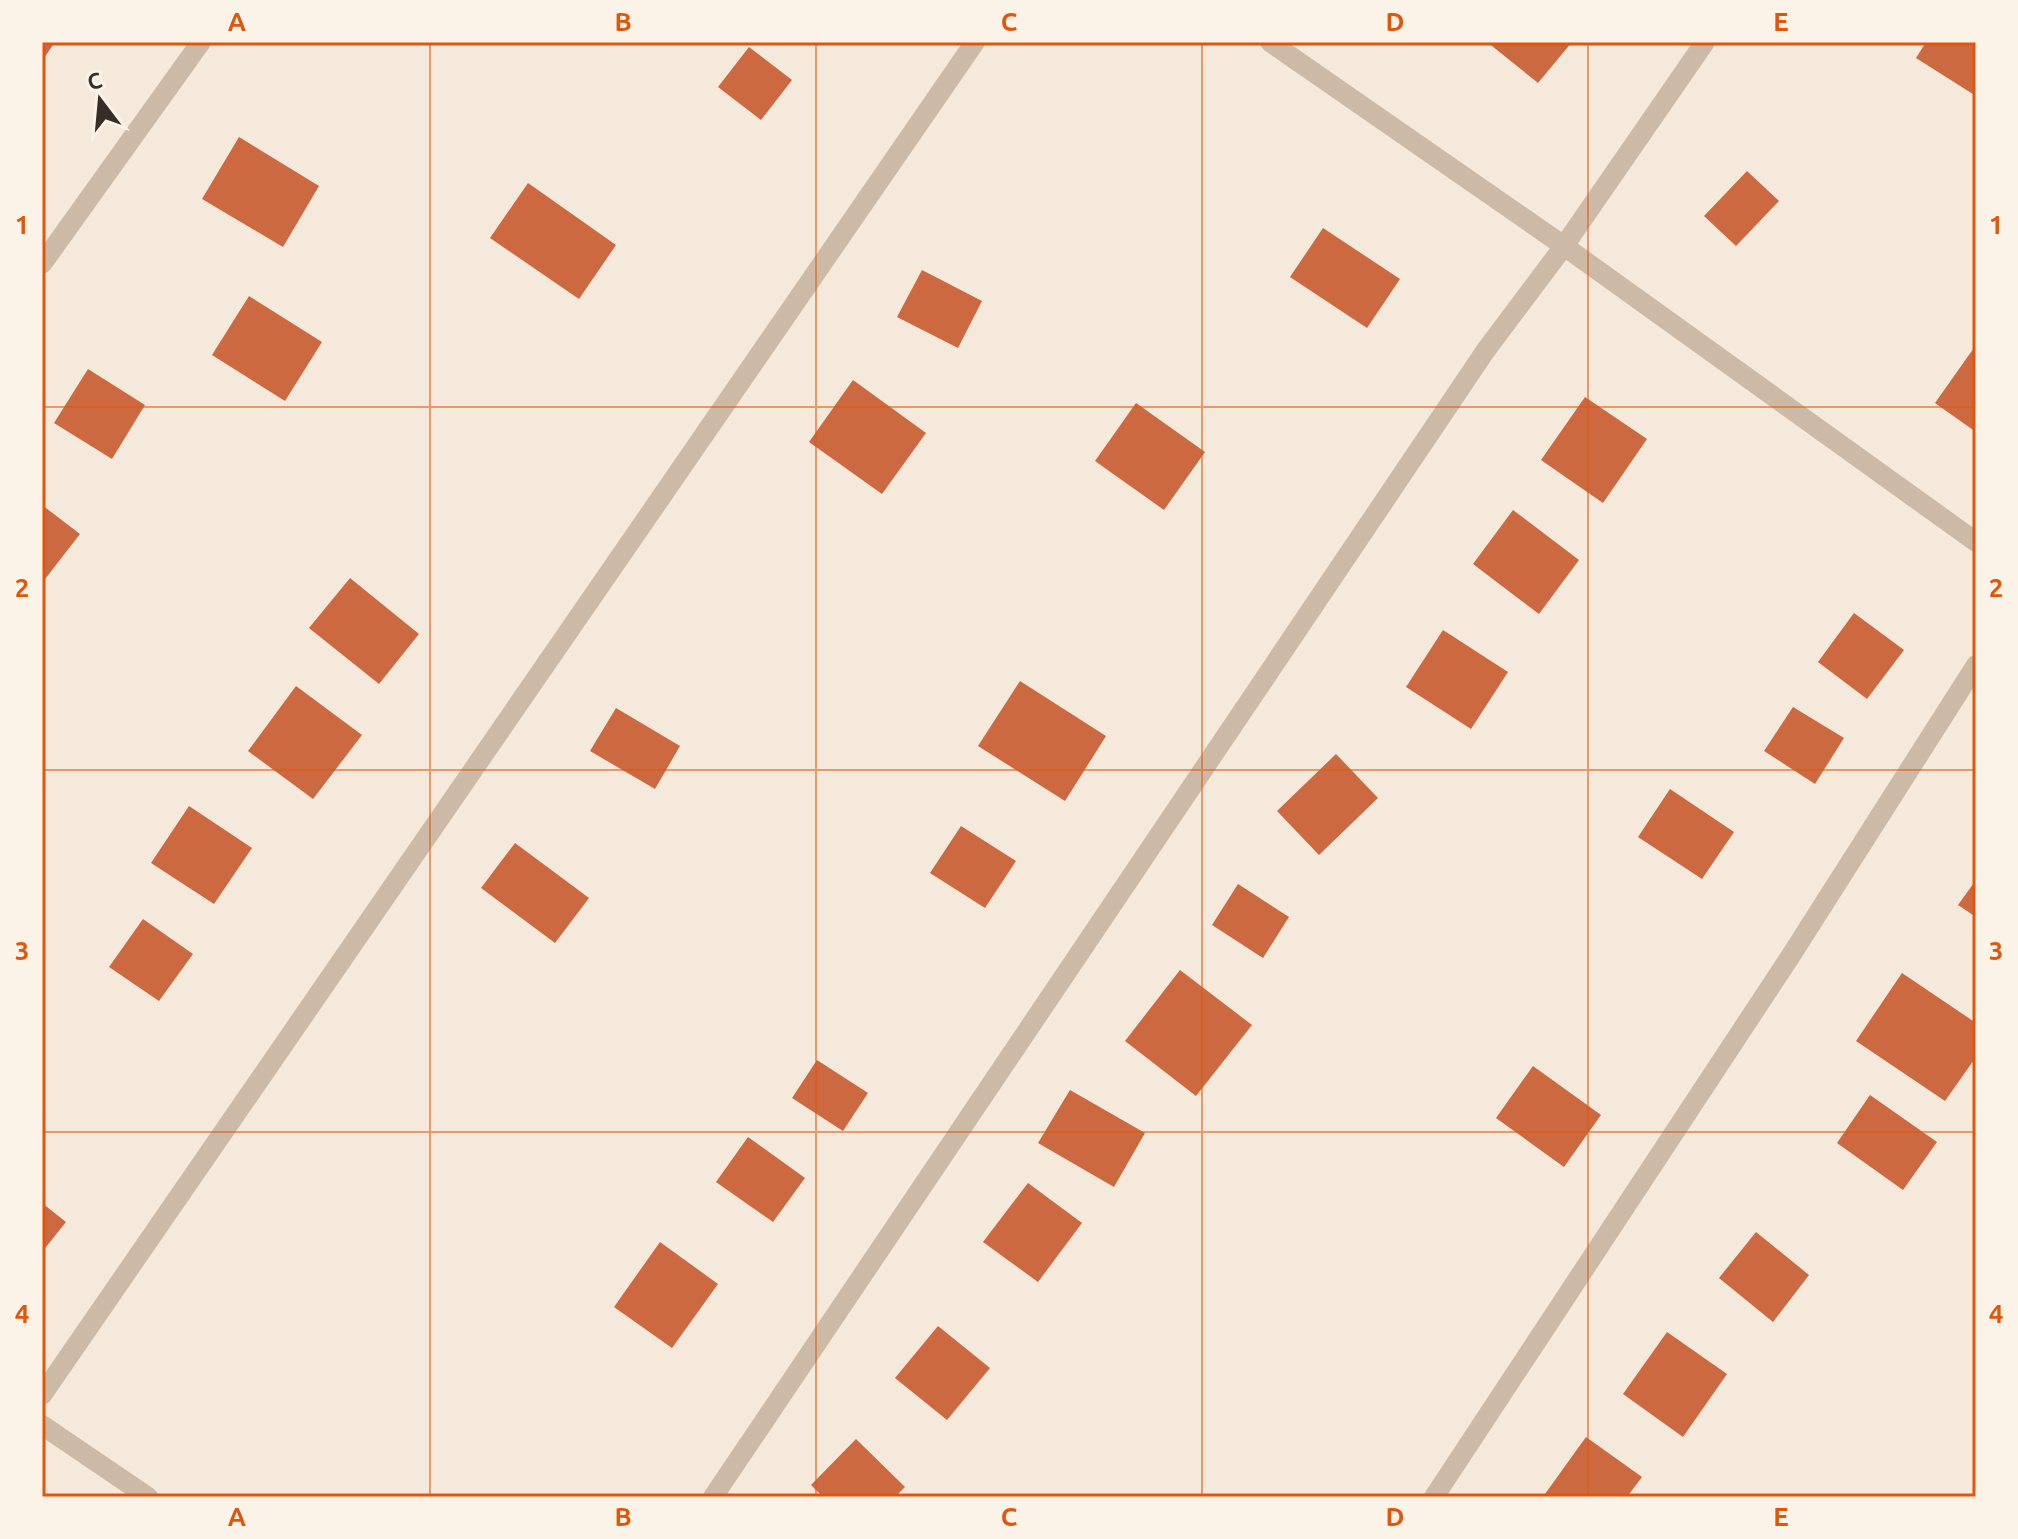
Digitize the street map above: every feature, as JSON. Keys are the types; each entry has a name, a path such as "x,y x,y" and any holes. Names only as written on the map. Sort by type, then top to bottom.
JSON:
{"street":[{"path":"42,264 201,42"},
{"path":"42,1395 975,42"},
{"path":"1270,42 1564,246 1976,542"},
{"path":"713,1497 1477,364 1564,246 1705,42"},
{"path":"1434,1497 1790,957 1976,665"},
{"path":"42,1425 148,1497"}],"building":[{"path":"42,42 55,42 42,61"},
{"path":"1487,42 1572,42 1538,83"},
{"path":"1926,42 1976,42 1976,96 1916,58"},
{"path":"749,47 792,80 761,120 718,87"},
{"path":"239,137 319,186 283,247 202,199"},
{"path":"1747,171 1779,201 1736,246 1704,216"},
{"path":"528,183 616,245 579,299 490,238"},
{"path":"1323,228 1400,279 1367,328 1290,277"},
{"path":"922,270 982,301 958,348 897,317"},
{"path":"249,296 322,342 285,401 212,355"},
{"path":"1976,345 1976,432 1935,403"},
{"path":"88,369 145,405 112,459 54,423"},
{"path":"853,380 926,433 882,494 809,442"},
{"path":"1585,397 1647,439 1603,503 1541,460"},
{"path":"1136,403 1205,452 1164,510 1095,461"},
{"path":"42,505 80,534 42,583"},
{"path":"1513,510 1579,560 1539,614 1473,564"},
{"path":"350,578 419,634 379,684 309,628"},
{"path":"1854,613 1904,650 1867,699 1818,662"},
{"path":"1443,630 1508,672 1471,729 1406,687"},
{"path":"1020,681 1106,736 1065,801 978,746"},
{"path":"296,686 362,735 313,799 248,751"},
{"path":"1793,707 1844,738 1815,784 1764,751"},
{"path":"616,708 680,746 655,789 590,751"},
{"path":"1336,754 1378,798 1319,855 1277,811"},
{"path":"1670,789 1734,832 1702,879 1638,837"},
{"path":"189,806 252,848 214,904 151,863"},
{"path":"961,826 1016,861 985,908 930,873"},
{"path":"515,843 589,898 555,943 481,888"},
{"path":"1976,880 1976,917 1958,905"},
{"path":"1238,884 1289,917 1263,958 1212,925"},
{"path":"143,919 193,954 159,1001 109,967"},
{"path":"1180,970 1252,1025 1196,1096 1125,1041"},
{"path":"1902,973 1976,1023 1976,1057 1945,1101 1856,1041"},
{"path":"817,1060 868,1093 843,1131 792,1098"},
{"path":"1533,1066 1601,1115 1564,1167 1496,1118"},
{"path":"1070,1090 1145,1133 1114,1187 1038,1143"},
{"path":"1870,1095 1937,1142 1903,1190 1837,1143"},
{"path":"748,1137 805,1178 773,1222 716,1182"},
{"path":"1028,1183 1082,1223 1038,1282 983,1242"},
{"path":"42,1203 66,1222 42,1252"},
{"path":"1756,1232 1809,1275 1773,1322 1719,1278"},
{"path":"660,1242 718,1284 672,1348 614,1307"},
{"path":"938,1326 990,1368 947,1420 895,1378"},
{"path":"1667,1332 1727,1374 1683,1437 1623,1394"},
{"path":"1586,1437 1642,1477 1627,1497 1545,1494"},
{"path":"856,1439 905,1487 895,1497 823,1497 811,1485"}]}
